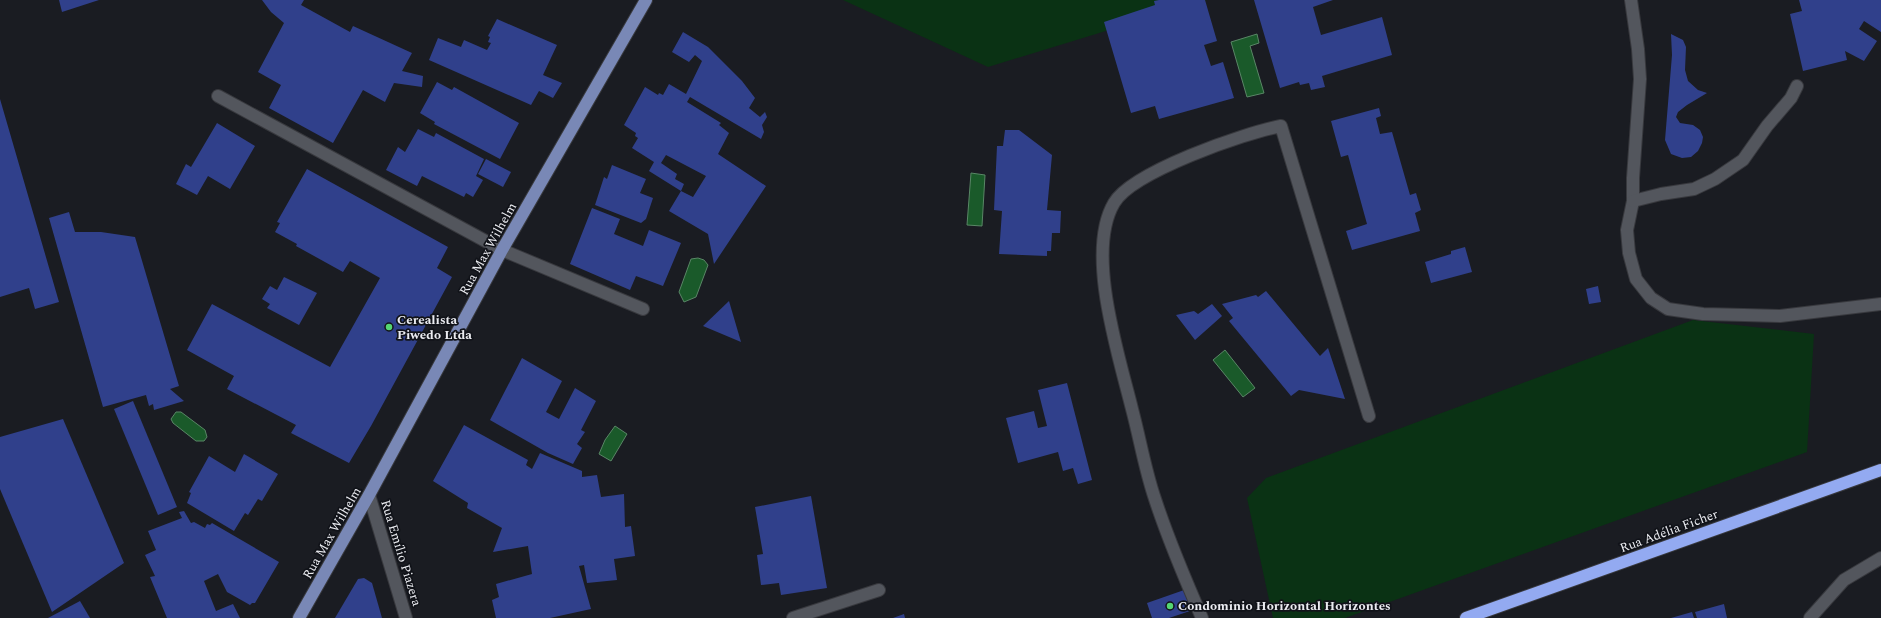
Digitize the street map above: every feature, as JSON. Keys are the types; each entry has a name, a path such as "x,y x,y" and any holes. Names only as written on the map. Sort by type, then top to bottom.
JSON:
{"highway":[{"name":"Rua Adélia Ficher","path":"1466,618 1881,470"}],"main road":[{"name":"Rua Max Wilhelm","path":"299,618 369,495 502,250 646,0"}],"street":[{"path":"1631,0 1638,49 1640,79 1632,178 1633,201 1627,230 1630,253 1636,279 1651,298 1668,309 1703,314 1780,316 1881,304"},
{"path":"1633,201 1661,194 1694,189 1715,179 1738,164 1743,160 1767,126 1791,98 1796,86"},
{"path":"218,96 502,250 643,309"},
{"path":"1202,618 1155,499 1106,299 1102,259 1103,238 1105,222 1114,202 1134,182 1200,152 1255,131 1280,126 1369,416"},
{"name":"Rua Emílio Piazera","path":"369,495 406,618"},
{"path":"1810,618 1844,580 1881,558"},
{"path":"793,618 879,590"}],"shaded area":[{"path":"843,0 1207,0 988,67"},
{"path":"1257,34 1259,43 1250,46 1264,93 1247,97 1231,42"},
{"path":"971,173 985,175 982,226 967,225"},
{"path":"698,258 704,260 708,265 696,297 684,302 679,292 691,259"},
{"path":"1693,320 1814,334 1807,452 1345,618 1273,618 1247,498 1266,478"},
{"path":"1225,350 1255,388 1243,397 1213,360"},
{"path":"176,412 181,412 205,430 207,437 204,441 196,441 173,423 171,419"},
{"path":"615,426 627,434 611,461 599,454 605,440"}],"building":[{"path":"59,0 99,0 62,12"},
{"path":"262,0 304,0 301,5 350,32 353,26 412,53 402,71 423,76 422,87 394,83 385,102 363,90 333,143 269,108 281,85 258,72 284,23 271,12"},
{"path":"1205,0 1217,41 1204,45 1211,66 1223,62 1234,98 1159,119 1155,106 1131,113 1104,22 1155,5 1154,1"},
{"path":"1254,0 1333,0 1313,7 1321,35 1382,17 1392,55 1322,76 1325,87 1311,90 1309,83 1300,85 1299,82 1280,88"},
{"path":"1799,0 1881,0 1881,32 1864,21 1859,29 1877,41 1864,61 1845,51 1847,60 1803,71 1790,14 1802,11"},
{"path":"497,19 557,45 543,75 562,83 553,98 539,91 531,105 429,60 438,38 461,47 464,40 487,50 491,43 488,42 490,37 488,36"},
{"path":"683,32 708,47 742,81 755,98 749,108 760,117 765,112 767,117 762,125 764,132 761,139 690,97 687,102 721,123 719,125 729,133 718,154 766,186 714,264 708,234 669,211 681,191 649,171 654,162 632,148 638,138 635,136 636,133 624,125 645,87 658,95 659,93 663,95 669,84 686,94 702,61 695,55 689,62 672,52","holes":["666,155 706,176 693,197 681,191 684,184 675,179 677,174 661,163"]},
{"path":"1671,34 1683,40 1686,47 1685,70 1688,81 1698,90 1707,93 1687,105 1678,112 1676,117 1680,123 1693,125 1700,130 1703,137 1698,151 1691,157 1682,158 1671,154 1665,140 1672,55"},
{"path":"437,82 452,90 454,87 519,123 500,159 434,124 435,122 420,113"},
{"path":"0,99 59,302 35,309 29,288 0,297"},
{"path":"1379,108 1381,116 1376,118 1380,134 1392,132 1410,195 1416,193 1421,210 1415,213 1420,231 1352,250 1346,231 1367,224 1348,155 1341,157 1331,121"},
{"path":"217,123 255,146 230,189 208,176 197,195 176,184 186,164 191,167"},
{"path":"418,129 434,137 436,133 484,159 476,176 483,180 473,197 466,193 464,197 422,176 417,186 386,170 398,147 405,152"},
{"path":"1005,130 1019,130 1052,155 1047,210 1061,211 1060,233 1052,233 1051,251 1047,251 1047,256 999,254 1002,211 994,210 997,146 1003,146"},
{"path":"486,159 511,172 503,187 478,174"},
{"path":"612,165 646,179 640,193 653,198 646,219 641,223 595,205 604,177 607,179"},
{"name":"Cerealista Piwedo Ltda","path":"307,169 448,247 437,268 452,277 371,426 349,463 291,433 296,425 227,389 234,376 187,350 212,304 330,367 380,278 350,261 343,272 296,246 297,244 275,232 280,223 277,222"},
{"path":"592,208 620,219 614,234 643,246 649,230 681,243 663,286 636,276 630,290 570,264"},
{"path":"69,212 75,232 101,232 135,237 179,386 170,389 184,401 154,410 153,404 149,406 146,395 103,407 49,218"},
{"path":"1465,247 1472,272 1431,283 1425,262 1451,254 1451,251"},
{"path":"284,277 317,293 299,325 267,308 270,304 262,299 270,286 277,290"},
{"path":"1598,286 1601,302 1589,304 1586,289"},
{"path":"1266,291 1320,356 1328,348 1345,399 1299,390 1291,396 1229,321 1233,318 1222,304 1256,295 1258,297"},
{"path":"729,301 741,342 703,326"},
{"path":"1212,304 1222,316 1195,340 1176,315 1194,311 1198,314"},
{"path":"522,358 562,381 546,412 559,419 575,388 596,401 581,430 585,432 577,444 582,448 573,464 548,453 490,420"},
{"path":"1067,383 1092,480 1078,484 1073,468 1063,471 1058,452 1018,463 1006,418 1034,411 1038,428 1047,426 1038,390"},
{"path":"133,401 177,507 158,515 114,409"},
{"path":"63,419 124,563 52,612 0,489 0,437"},
{"path":"464,425 528,460 526,465 532,469 540,453 582,471 582,477 597,475 601,497 624,494 625,527 631,526 635,556 614,559 617,580 587,583 584,565 579,566 591,609 550,618 496,618 492,600 499,597 496,584 532,574 528,546 493,552 502,528 467,508 468,503 433,481"},
{"path":"244,454 278,474 262,501 258,499 248,515 245,513 234,531 187,503 191,493 189,492 209,456 235,472"},
{"path":"811,496 827,588 781,595 779,583 761,585 757,555 763,554 755,507"},
{"path":"184,511 191,523 194,522 205,528 207,524 210,525 212,523 279,562 255,603 250,605 227,592 218,574 204,581 216,611 233,604 240,618 167,618 150,577 155,576 145,555 156,550 148,531 182,518 179,512"},
{"path":"364,578 372,583 382,618 335,618 358,579"},
{"name":"Condominio Horizontal Horizontes","path":"1187,589 1193,610 1169,618 1152,618 1147,603"},
{"path":"80,601 90,618 48,618"},
{"path":"1724,604 1727,618 1697,618 1695,612"},
{"path":"1692,612 1694,618 1671,618"},
{"path":"904,614 905,618 893,618"}],"place":[{"name":"Cerealista Piwedo Ltda","path":"389,327"},
{"name":"Condominio Horizontal Horizontes","path":"1170,606"}]}
